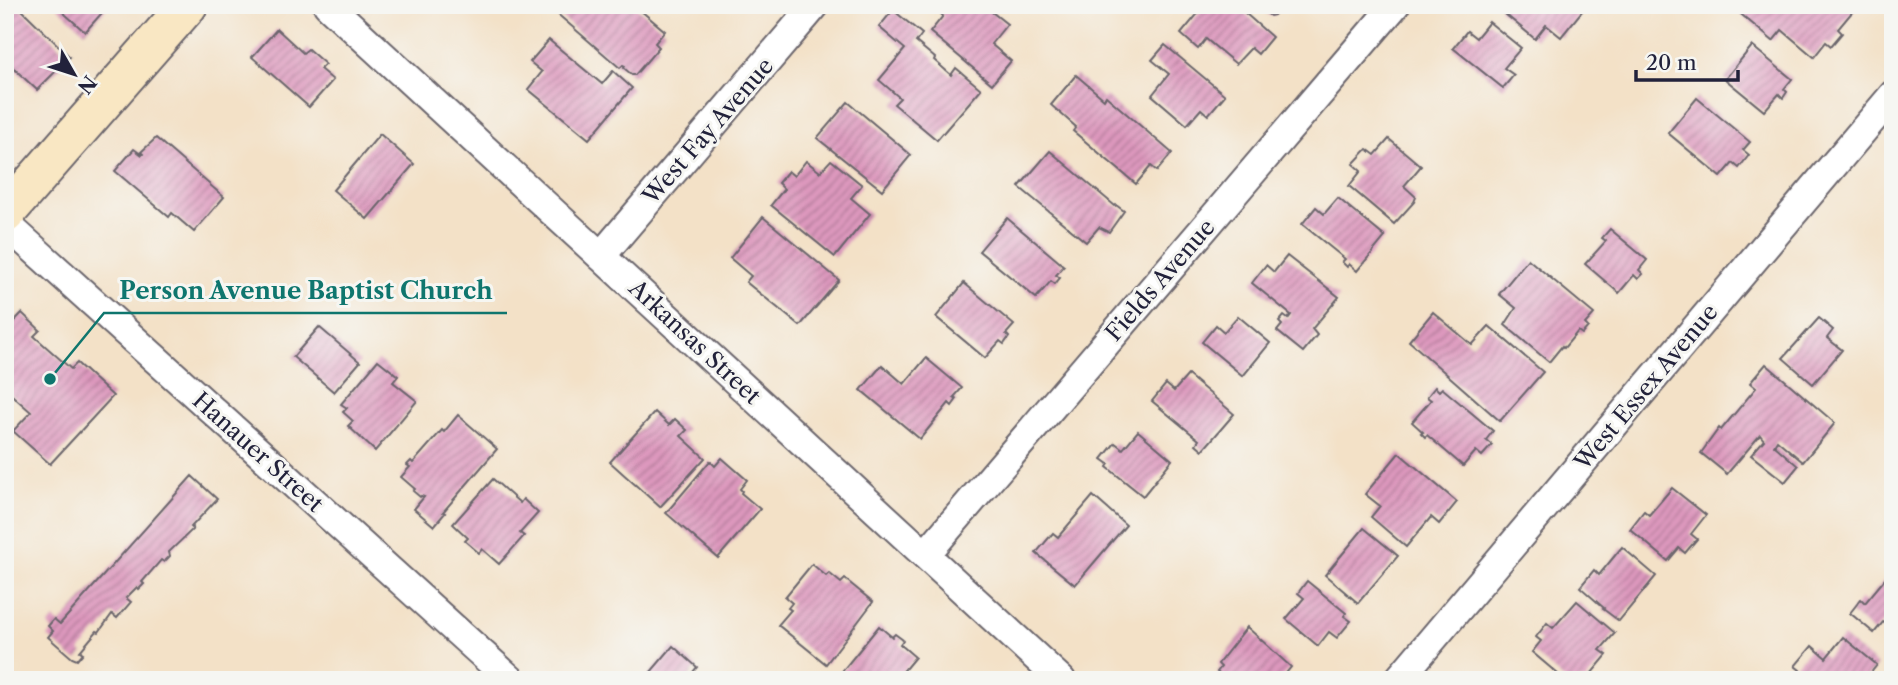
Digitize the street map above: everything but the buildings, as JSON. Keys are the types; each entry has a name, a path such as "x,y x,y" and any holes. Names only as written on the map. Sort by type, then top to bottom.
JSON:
{"street":[{"path":"5,214 188,5"},
{"name":"Arkansas Street","path":"328,5 1061,680"},
{"name":"West Fay Avenue","path":"601,256 815,5"},
{"name":"Fields Avenue","path":"926,554 1395,5"},
{"name":"West Essex Avenue","path":"1398,680 1893,95"},
{"name":"Hanauer Street","path":"5,223 511,680"}],"place":[{"name":"Person Avenue Baptist Church","path":"50,379"}]}
